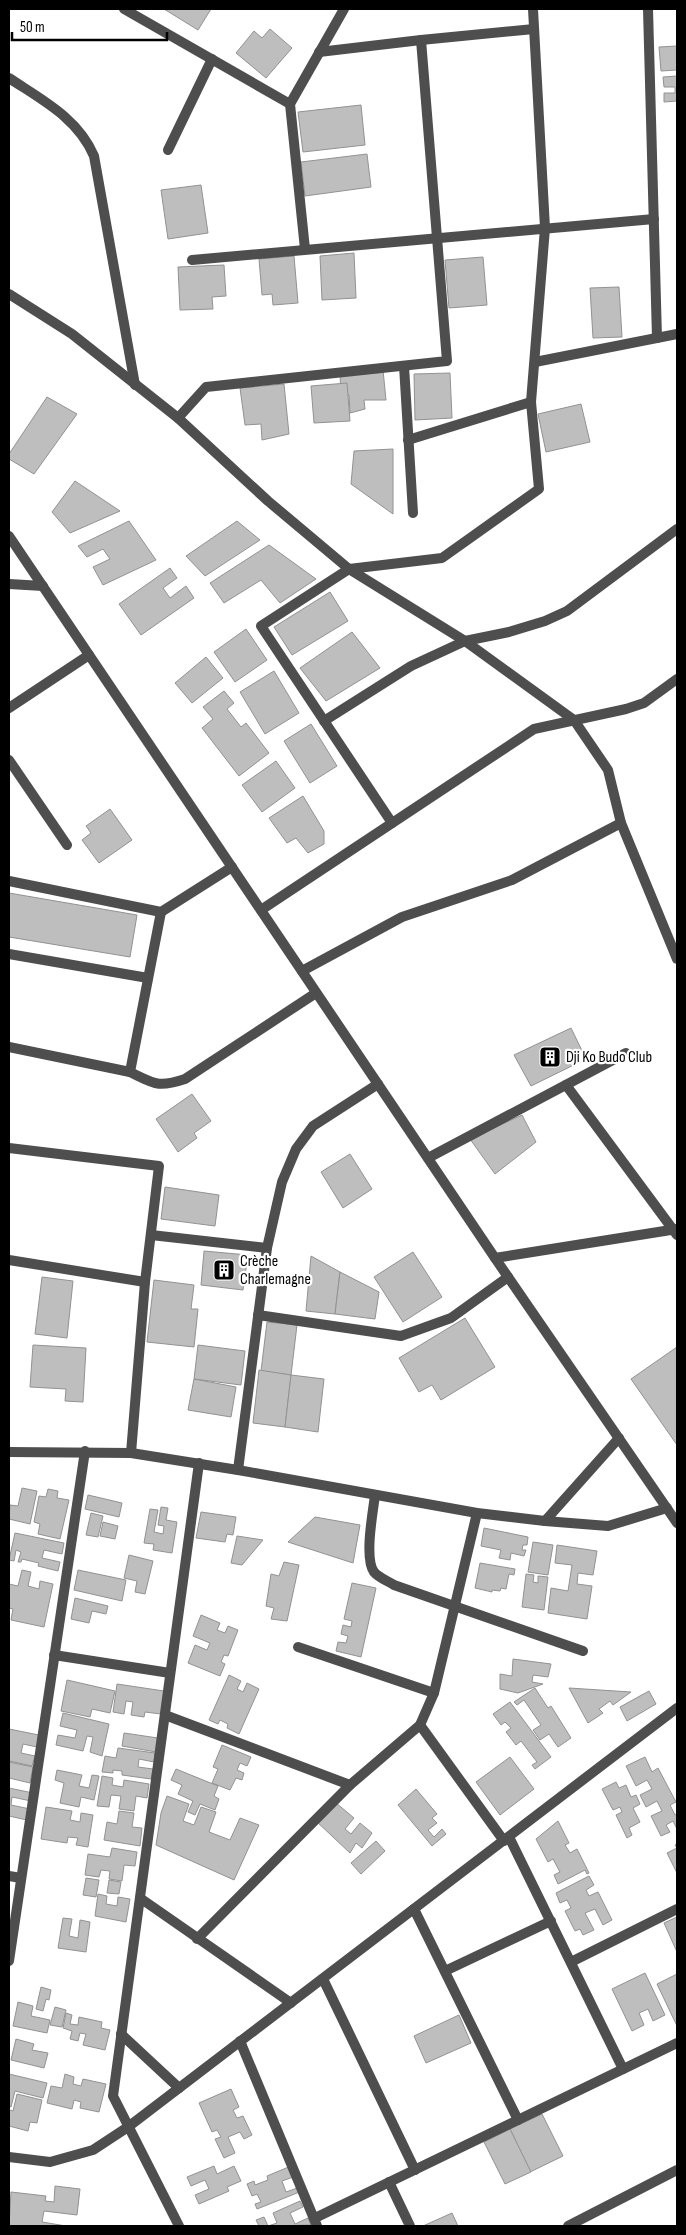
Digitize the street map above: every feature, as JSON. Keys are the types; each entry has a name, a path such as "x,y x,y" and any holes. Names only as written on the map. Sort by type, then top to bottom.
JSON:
{"street":[{"path":"124,9 136,12 212,60 290,104"},
{"path":"305,249 290,104 344,9"},
{"path":"392,823 261,626 349,569 442,558 539,489 531,402 545,228 533,9"},
{"path":"648,9 657,338"},
{"path":"319,52 534,29"},
{"path":"178,418 206,387 447,361 421,40"},
{"path":"168,150 212,60"},
{"path":"9,78 62,113 88,141 94,156 136,384"},
{"path":"192,260 654,219"},
{"path":"9,294 72,334 136,384 178,418 268,501 349,569 466,641 574,720 608,770 620,823 677,959"},
{"path":"534,362 677,334"},
{"path":"404,366 412,513"},
{"path":"408,440 531,402"},
{"path":"324,721 411,666 466,641 509,632 546,621 568,611 677,529"},
{"path":"9,536 495,1258 677,1523"},
{"path":"9,584 43,586"},
{"path":"9,708 89,655"},
{"path":"261,910 534,729 626,709 644,703 677,679"},
{"path":"9,760 67,845"},
{"path":"302,971 402,917 512,880 620,823"},
{"path":"9,881 161,912 232,867"},
{"path":"130,1072 161,912"},
{"path":"9,954 148,978"},
{"path":"9,1047 130,1072 158,1085 172,1084 185,1079 316,993"},
{"path":"428,1158 626,1053"},
{"path":"238,1470 267,1248 282,1182 296,1149 313,1126 378,1084"},
{"path":"495,1258 676,1231 566,1085"},
{"path":"9,1148 159,1166 145,1282 131,1453"},
{"path":"151,1235 267,1248"},
{"path":"9,1260 145,1282"},
{"path":"258,1315 400,1336 451,1318 508,1277"},
{"path":"545,1521 619,1438"},
{"path":"9,1452 85,1451 131,1453 199,1463 477,1513 545,1521 608,1526 667,1508"},
{"path":"9,1961 85,1451"},
{"path":"179,2226 113,2096 199,1463"},
{"path":"375,1495 370,1546 370,1559 373,1571 394,1585 583,1651"},
{"path":"197,1939 350,1785 420,1725 434,1693 477,1513"},
{"path":"298,1647 434,1693"},
{"path":"54,1655 170,1674"},
{"path":"9,2159 50,2162 93,2150 128,2127 677,1708"},
{"path":"165,1715 350,1785"},
{"path":"420,1725 506,1839 551,1921 623,2069"},
{"path":"9,1876 21,1878"},
{"path":"140,1898 291,2003"},
{"path":"414,1909 518,2120"},
{"path":"571,1962 677,1910"},
{"path":"445,1971 551,1921"},
{"path":"323,1979 415,2170"},
{"path":"121,2034 179,2088"},
{"path":"240,2041 316,2222 389,2182 677,2043"},
{"path":"568,2226 677,2170"},
{"path":"389,2182 410,2226"}],"building":[{"path":"164,9 211,9 198,30"},
{"path":"270,29 292,48 266,78 236,53 254,31 262,38"},
{"path":"677,46 677,70 661,71 659,47"},
{"path":"677,76 677,101 664,102 664,93 675,93 675,87 664,87 663,77"},
{"path":"361,105 365,145 303,152 298,112"},
{"path":"367,154 371,187 305,196 301,162"},
{"path":"201,185 208,233 168,239 161,190"},
{"path":"354,253 356,298 322,300 320,256"},
{"path":"294,256 298,303 273,305 272,294 262,295 259,259"},
{"path":"483,257 487,305 449,308 445,260"},
{"path":"224,265 226,296 212,297 213,309 180,310 178,267"},
{"path":"619,287 622,337 593,338 590,288"},
{"path":"383,370 386,400 364,400 365,409 350,413 349,395 341,396 340,374"},
{"path":"450,373 452,418 415,420 414,374"},
{"path":"347,383 350,421 314,423 311,386"},
{"path":"284,384 289,434 262,440 261,424 245,425 240,388"},
{"path":"47,397 77,414 34,474 9,459 9,454"},
{"path":"581,404 590,442 546,452 538,414"},
{"path":"393,449 393,514 351,484 354,451"},
{"path":"75,481 120,511 70,533 52,512"},
{"path":"129,521 156,560 103,585 93,567 110,559 103,549 87,557 78,546"},
{"path":"237,521 260,540 205,576 186,556"},
{"path":"269,545 316,579 280,603 261,580 224,603 210,583"},
{"path":"170,568 177,578 163,588 170,598 186,586 194,598 141,635 119,604"},
{"path":"330,592 348,621 292,655 274,627"},
{"path":"246,629 267,660 235,682 214,652"},
{"path":"352,632 380,668 326,701 300,668"},
{"path":"206,657 223,678 192,703 175,683"},
{"path":"274,671 299,713 265,734 240,692"},
{"path":"224,691 234,703 227,709 241,727 246,723 269,753 239,776 202,728 213,719 203,707"},
{"path":"311,724 337,766 310,783 284,741"},
{"path":"276,761 295,788 262,812 242,785"},
{"path":"303,796 324,831 324,844 308,853 296,838 287,843 269,818"},
{"path":"110,809 132,840 99,863 82,840 91,833 86,826"},
{"path":"9,893 137,915 130,957 9,937"},
{"name":"Dji Ko Budo Club","path":"571,1028 586,1059 531,1086 514,1055"},
{"path":"192,1094 211,1121 194,1133 197,1138 178,1152 156,1119"},
{"path":"522,1115 536,1142 495,1174 470,1139"},
{"path":"350,1154 372,1189 343,1208 321,1172"},
{"path":"165,1187 219,1195 215,1226 161,1219"},
{"name":"Crèche Charlemagne","path":"204,1251 248,1255 243,1290 201,1285"},
{"path":"413,1252 442,1297 403,1322 374,1277"},
{"path":"311,1256 340,1272 335,1314 306,1311"},
{"path":"340,1272 379,1292 375,1319 335,1314"},
{"path":"42,1277 73,1281 67,1338 35,1334"},
{"path":"154,1280 194,1285 191,1309 198,1309 194,1347 147,1342"},
{"path":"465,1318 495,1367 441,1400 432,1385 419,1392 399,1358"},
{"path":"267,1322 297,1325 291,1375 261,1371"},
{"path":"33,1345 86,1348 83,1402 65,1401 66,1389 30,1387"},
{"path":"198,1345 245,1351 241,1385 194,1379"},
{"path":"677,1347 677,1445 631,1379"},
{"path":"259,1370 291,1375 285,1427 253,1423"},
{"path":"291,1375 324,1379 318,1432 285,1427"},
{"path":"194,1379 236,1387 231,1417 188,1410"},
{"path":"22,1488 37,1491 30,1524 9,1519 10,1505 18,1506"},
{"path":"48,1489 58,1491 57,1498 69,1500 60,1539 38,1534 40,1524 34,1522 39,1496 46,1497"},
{"path":"88,1495 122,1503 119,1517 85,1509"},
{"path":"161,1507 168,1508 166,1520 177,1522 172,1553 153,1550 154,1544 144,1543 150,1509 158,1510 154,1532 163,1534 164,1526 158,1525"},
{"path":"201,1512 236,1517 233,1535 227,1534 225,1542 196,1538"},
{"path":"91,1513 103,1516 98,1537 86,1535"},
{"path":"315,1517 360,1525 353,1563 288,1542"},
{"path":"103,1522 118,1526 115,1539 100,1536"},
{"path":"484,1528 528,1537 527,1545 523,1545 522,1550 526,1550 524,1556 511,1553 510,1560 499,1558 501,1550 481,1546"},
{"path":"15,1533 64,1543 62,1554 44,1550 42,1558 60,1562 58,1571 38,1566 39,1563 22,1559 21,1562 18,1562 21,1552 16,1550 14,1561 9,1560"},
{"path":"237,1536 263,1540 242,1565 231,1563"},
{"path":"533,1542 553,1545 548,1575 528,1572"},
{"path":"557,1545 597,1551 593,1575 578,1573 577,1584 592,1586 587,1619 548,1613 551,1588 568,1591 572,1565 555,1563"},
{"path":"129,1555 153,1561 145,1594 135,1592 137,1581 124,1578"},
{"path":"284,1562 299,1565 287,1621 271,1619 274,1608 266,1606 271,1574 279,1576"},
{"path":"480,1563 515,1569 514,1575 509,1574 506,1589 501,1588 500,1591 492,1590 492,1592 475,1588"},
{"path":"22,1570 31,1572 28,1586 39,1589 40,1581 53,1584 44,1627 11,1620 13,1609 9,1608 9,1584 18,1586"},
{"path":"78,1570 126,1580 122,1601 74,1590"},
{"path":"526,1574 534,1575 533,1582 538,1583 538,1576 548,1577 544,1610 522,1607"},
{"path":"352,1583 376,1588 361,1657 336,1651 338,1642 346,1643 348,1636 341,1634 343,1625 351,1627 352,1621 344,1619"},
{"path":"75,1598 108,1606 106,1614 92,1611 89,1623 71,1619"},
{"path":"201,1615 220,1623 217,1630 225,1633 228,1626 238,1630 228,1656 224,1655 221,1662 225,1664 220,1676 188,1663 195,1645 207,1650 210,1643 193,1636"},
{"path":"513,1659 551,1664 548,1677 533,1675 532,1682 543,1684 518,1693 500,1689 500,1674 512,1676"},
{"path":"229,1675 241,1681 237,1689 243,1692 247,1683 259,1689 239,1734 227,1728 228,1724 220,1720 218,1724 209,1720"},
{"path":"67,1680 115,1691 110,1713 92,1709 90,1717 61,1711"},
{"path":"117,1684 164,1691 161,1714 145,1712 144,1717 131,1715 133,1702 126,1701 124,1714 113,1712"},
{"path":"535,1688 548,1708 551,1706 571,1738 558,1747 549,1734 540,1740 533,1730 541,1725 524,1700 517,1705 514,1702"},
{"path":"569,1688 631,1692 613,1705 610,1701 599,1709 603,1713 588,1723"},
{"path":"649,1691 656,1704 627,1721 620,1707"},
{"path":"510,1702 551,1757 535,1769 532,1765 537,1762 521,1741 516,1745 506,1732 511,1728 505,1722 501,1725 493,1714"},
{"path":"63,1713 109,1724 102,1756 90,1752 93,1737 87,1736 83,1751 56,1745 58,1735 75,1738 77,1730 60,1726"},
{"path":"9,1729 39,1735 37,1747 23,1744 21,1753 35,1756 32,1766 9,1761"},
{"path":"124,1733 158,1738 156,1752 122,1746"},
{"path":"222,1745 251,1757 247,1766 240,1763 237,1770 244,1773 242,1780 236,1778 230,1790 212,1783 218,1769 213,1767"},
{"path":"118,1748 155,1753 154,1762 139,1759 138,1767 153,1769 151,1779 122,1775 122,1771 113,1770 113,1773 102,1772 105,1756 116,1758"},
{"path":"510,1757 534,1789 500,1815 476,1782"},
{"path":"645,1757 652,1772 658,1768 676,1802 670,1805 675,1815 677,1814 677,1829 673,1821 666,1825 670,1832 661,1836 651,1816 662,1811 657,1801 646,1807 640,1795 652,1789 647,1780 636,1786 626,1766"},
{"path":"9,1762 33,1767 30,1783 9,1778"},
{"path":"176,1769 218,1786 214,1796 219,1799 215,1810 200,1804 195,1815 188,1812 193,1801 178,1794 182,1785 171,1780"},
{"path":"57,1770 82,1775 79,1786 89,1788 92,1775 99,1776 94,1800 81,1797 79,1807 60,1803 64,1783 55,1780"},
{"path":"102,1776 113,1778 112,1785 123,1787 124,1780 149,1784 147,1798 136,1796 134,1811 119,1809 121,1796 111,1795 109,1807 97,1806"},
{"path":"616,1782 619,1788 626,1785 631,1797 636,1795 640,1804 633,1808 640,1822 629,1828 632,1835 627,1838 616,1815 622,1812 620,1807 613,1810 602,1789"},
{"path":"9,1788 33,1793 31,1801 12,1797 11,1805 30,1809 27,1820 9,1816"},
{"path":"416,1789 437,1814 432,1818 437,1823 428,1830 434,1837 442,1829 446,1834 432,1846 398,1805"},
{"path":"167,1796 189,1804 183,1821 194,1825 201,1807 216,1812 209,1832 230,1840 240,1818 259,1825 234,1880 156,1845 161,1813"},
{"path":"335,1802 354,1818 345,1829 351,1834 360,1823 372,1833 362,1848 356,1843 350,1853 316,1821"},
{"path":"46,1807 72,1811 70,1820 80,1822 81,1813 93,1815 88,1847 76,1845 78,1838 68,1837 67,1843 41,1839"},
{"path":"119,1811 134,1813 132,1827 142,1828 140,1846 104,1840 107,1822 117,1824"},
{"path":"558,1821 569,1843 565,1845 570,1853 577,1849 589,1873 587,1874 585,1870 558,1884 554,1875 560,1872 553,1859 548,1862 536,1839"},
{"path":"376,1841 385,1851 361,1874 351,1863"},
{"path":"112,1848 137,1852 135,1866 124,1865 122,1881 109,1879 110,1871 101,1870 99,1877 85,1875 88,1854 110,1857"},
{"path":"677,1848 677,1873 667,1853"},
{"path":"589,1876 594,1885 586,1890 589,1896 598,1892 612,1920 603,1925 595,1909 585,1913 594,1930 583,1935 580,1929 575,1931 565,1911 571,1908 567,1900 560,1903 556,1893"},
{"path":"86,1878 99,1880 96,1897 83,1895"},
{"path":"109,1880 121,1882 119,1894 107,1893"},
{"path":"98,1894 107,1896 106,1904 117,1906 118,1897 130,1899 126,1922 95,1916"},
{"path":"677,1917 677,1952 664,1923"},
{"path":"63,1918 72,1919 69,1936 78,1938 80,1920 90,1922 86,1952 58,1948"},
{"path":"645,1973 665,2015 653,2021 648,2009 639,2013 644,2025 632,2031 612,1989"},
{"path":"677,1974 677,2026 657,1984"},
{"path":"41,1987 51,1990 49,2000 46,1999 43,2011 36,2009"},
{"path":"18,2002 33,2006 31,2016 50,2020 47,2033 13,2026"},
{"path":"55,2007 66,2010 62,2027 50,2025"},
{"path":"66,2013 72,2015 70,2024 78,2025 79,2017 102,2022 101,2028 110,2030 105,2050 83,2045 86,2034 80,2033 78,2041 70,2039 72,2031 63,2028"},
{"path":"459,2015 471,2043 426,2063 414,2036"},
{"path":"16,2039 34,2044 32,2050 48,2053 44,2068 11,2060"},
{"path":"9,2074 47,2083 43,2098 15,2091 11,2107 9,2106"},
{"path":"65,2074 74,2077 73,2084 81,2086 83,2079 106,2084 99,2112 80,2108 81,2102 74,2100 72,2109 47,2103 51,2086 62,2088"},
{"path":"231,2089 239,2107 233,2110 237,2118 243,2116 252,2135 244,2139 240,2132 228,2137 235,2153 224,2158 215,2139 221,2137 217,2130 212,2132 199,2103"},
{"path":"17,2094 42,2100 37,2123 30,2122 28,2131 9,2126 9,2110 13,2111"},
{"path":"542,2114 563,2156 530,2172 510,2129"},
{"path":"510,2129 531,2172 505,2184 484,2142"},
{"path":"214,2166 217,2174 234,2166 241,2181 227,2187 229,2191 199,2204 195,2195 209,2189 205,2180 191,2186 187,2177"},
{"path":"291,2166 296,2176 282,2181 286,2192 300,2187 302,2191 257,2209 255,2204 261,2202 257,2194 252,2196 247,2184 254,2181 255,2185 268,2180 267,2176"},
{"path":"55,2186 80,2189 77,2215 44,2211 42,2222 66,2226 9,2226 11,2192 46,2196 45,2201 54,2202"},
{"path":"300,2201 303,2207 290,2213 295,2224 308,2218 311,2225 268,2226 277,2223 273,2213"},
{"path":"452,2213 458,2226 423,2226"},
{"path":"264,2217 268,2226 259,2226 256,2220"}],"place":[{"name":"Dji Ko Budo Club","path":"550,1057"},
{"name":"Crèche Charlemagne","path":"224,1270"}]}
